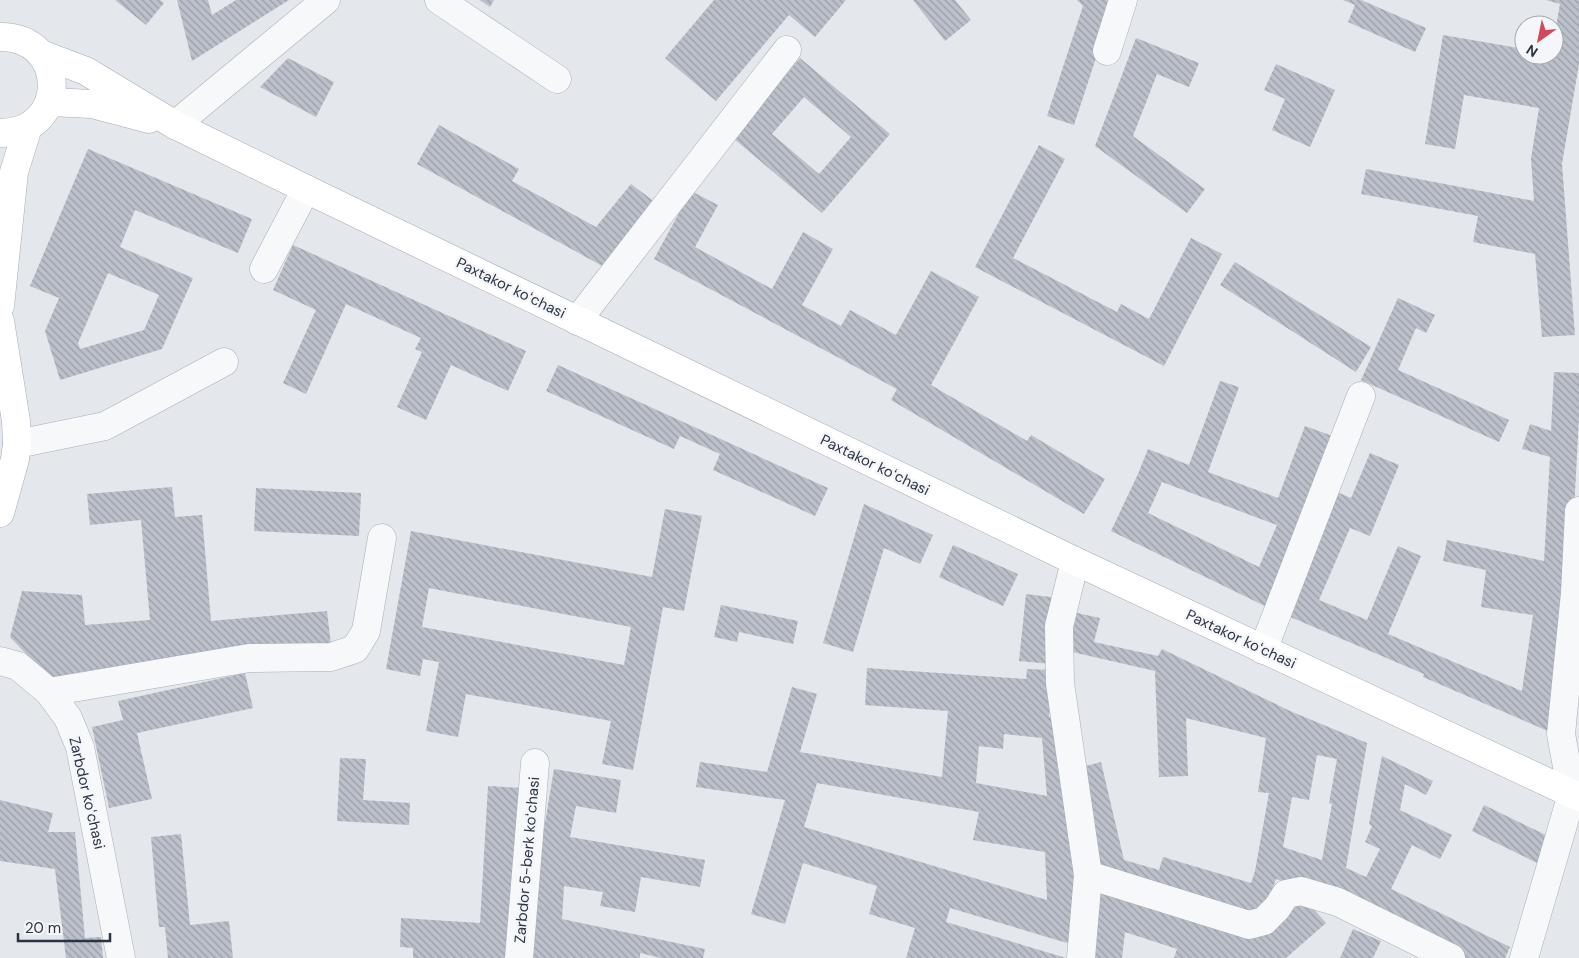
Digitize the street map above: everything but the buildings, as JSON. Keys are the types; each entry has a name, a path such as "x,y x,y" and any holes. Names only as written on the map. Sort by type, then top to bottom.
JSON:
{"main road":[{"path":"0,133 12,133 28,127 41,116 50,102 53,85 50,68 41,54 28,43 4,31"},
{"path":"41,54 86,71 175,125"},
{"path":"50,102 92,104 175,125"},
{"name":"Paxtakor koʻchasi","path":"175,125 1075,561 1576,796"},
{"path":"0,306 14,172 28,127"},
{"path":"0,321 16,422 0,513"}],"street":[{"path":"175,125 326,0"},
{"path":"438,0 557,79"},
{"path":"1107,51 1124,0"},
{"path":"577,320 788,50"},
{"path":"264,269 306,189"},
{"path":"11,454 105,426 224,362"},
{"path":"1263,650 1360,396"},
{"path":"1524,958 1576,796 1561,734 1577,593 1579,511"},
{"path":"49,692 249,658 332,657 355,649 366,631 382,538"},
{"path":"1075,561 1059,626 1060,683 1088,875 1081,958"},
{"name":"Zarbdor koʻchasi","path":"0,661 18,666 49,692 68,718 80,747 122,958"},
{"name":"Zarbdor 5-berk koʻchasi","path":"519,958 535,763"},
{"path":"1088,875 1249,925 1264,921 1277,908 1286,894 1301,891 1338,902 1451,958"}]}
